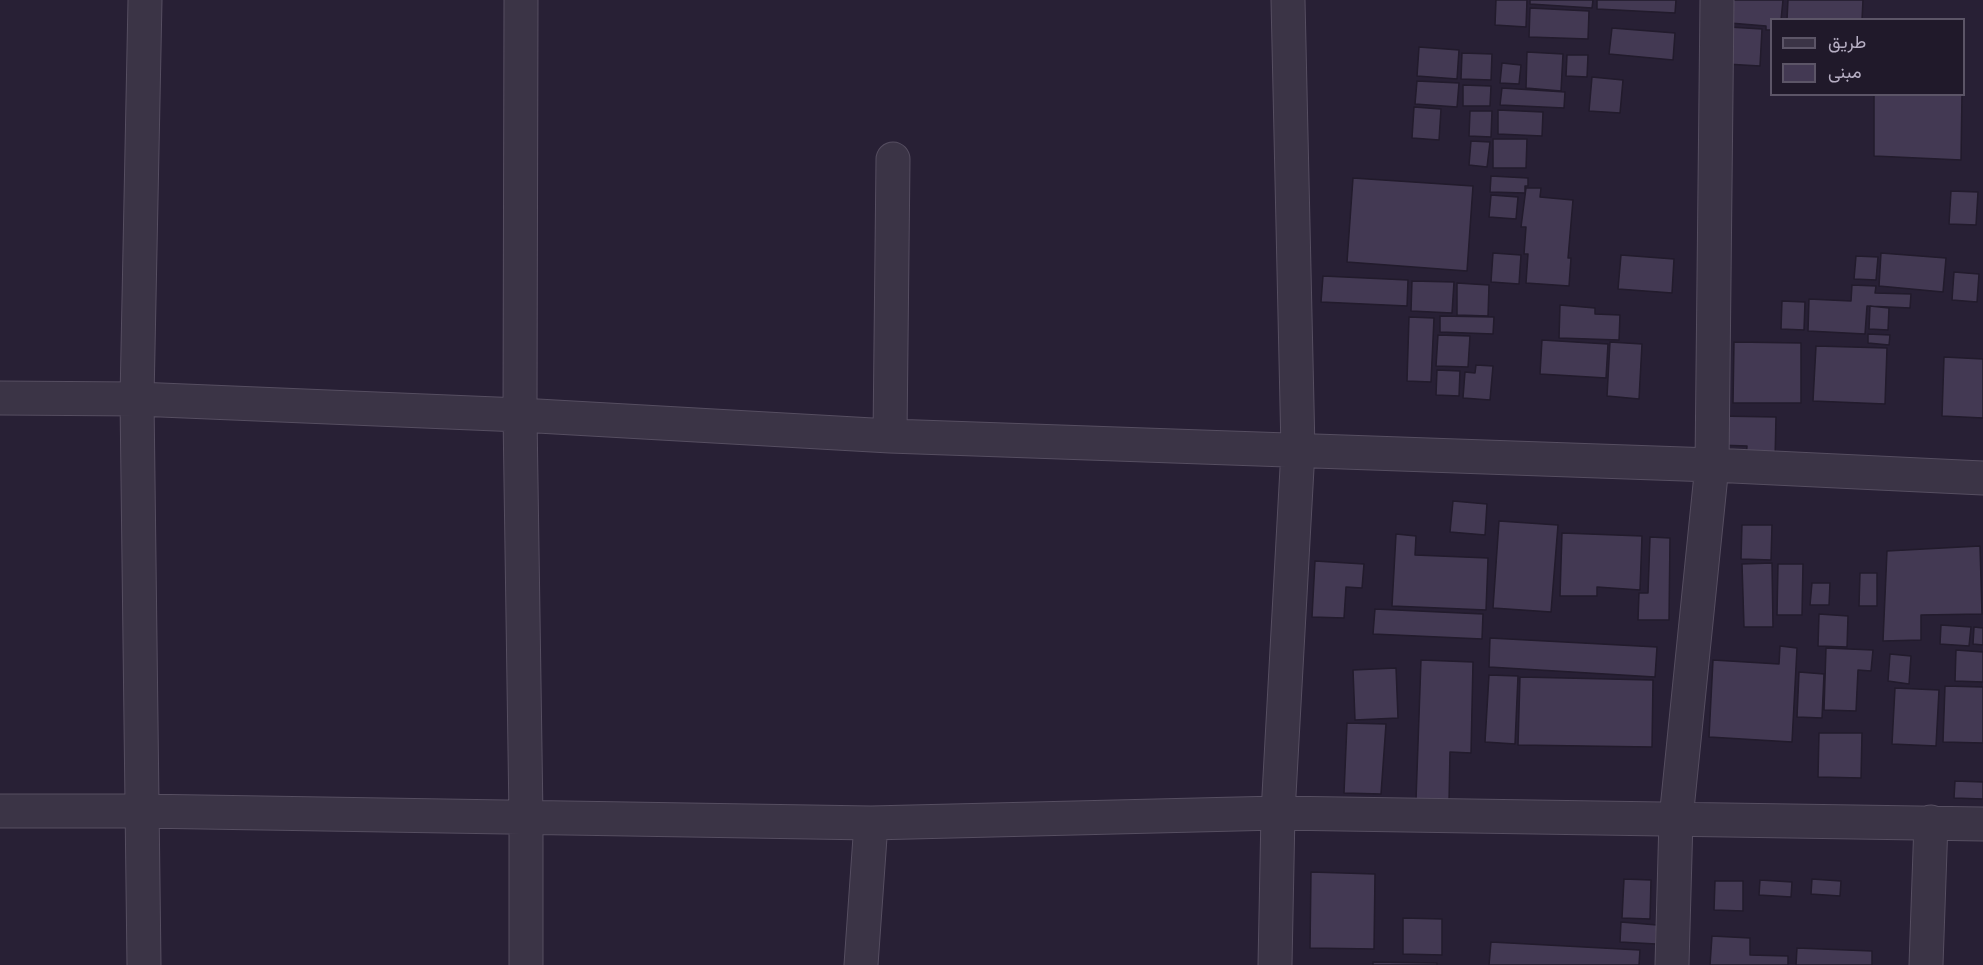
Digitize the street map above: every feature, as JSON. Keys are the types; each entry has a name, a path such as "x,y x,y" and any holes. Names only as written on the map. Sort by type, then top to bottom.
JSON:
{"street":[{"path":"144,965 137,399 145,0"},
{"path":"521,0 520,415 526,965"},
{"path":"1275,965 1278,813 1298,450 1288,0"},
{"path":"1672,965 1676,819 1712,465 1717,0"},
{"path":"890,436 893,159"},
{"path":"0,398 137,399 520,415 890,436 1712,465 1983,478"},
{"path":"0,812 141,811 871,823 1278,813 1983,824"},
{"path":"1926,965 1931,822"},
{"path":"861,965 871,823"}],"building":[{"path":"1496,0 1527,0 1526,27 1495,25"},
{"path":"1530,0 1593,0 1592,8 1530,4"},
{"path":"1597,0 1676,0 1675,13 1597,9"},
{"path":"1731,0 1783,0 1781,18 1770,18 1770,30 1766,30 1766,26 1730,23"},
{"path":"1788,0 1863,0 1862,18 1787,18"},
{"path":"1530,8 1589,11 1588,39 1529,37"},
{"path":"1729,27 1762,29 1760,66 1726,64"},
{"path":"1612,28 1675,33 1673,60 1609,54"},
{"path":"1419,47 1459,50 1457,79 1417,76"},
{"path":"1527,52 1563,54 1561,91 1526,88"},
{"path":"1462,53 1492,54 1491,80 1461,79"},
{"path":"1567,55 1588,55 1587,77 1566,76"},
{"path":"1502,63 1521,65 1519,84 1500,83"},
{"path":"1592,77 1623,80 1620,113 1589,111"},
{"path":"1417,81 1459,83 1457,107 1415,104"},
{"path":"1463,85 1491,86 1490,106 1463,106"},
{"path":"1502,88 1565,92 1564,108 1500,105"},
{"path":"1874,96 1962,96 1961,160 1874,156"},
{"path":"1414,107 1441,109 1439,140 1412,138"},
{"path":"1498,110 1543,112 1542,136 1498,134"},
{"path":"1470,111 1492,111 1491,137 1469,136"},
{"path":"1493,139 1527,139 1526,168 1493,168"},
{"path":"1471,141 1490,142 1487,167 1469,165"},
{"path":"1491,176 1528,178 1528,186 1525,186 1525,193 1490,192"},
{"path":"1353,178 1473,186 1467,271 1347,262"},
{"path":"1526,188 1541,188 1540,197 1573,200 1568,258 1571,258 1569,286 1526,283 1528,254 1524,254 1526,227 1521,227"},
{"path":"1951,191 1978,192 1976,225 1949,224"},
{"path":"1491,195 1518,197 1516,219 1489,217"},
{"path":"1493,253 1521,255 1519,284 1491,282"},
{"path":"1881,253 1946,258 1943,292 1879,286"},
{"path":"1621,255 1674,259 1672,293 1618,289"},
{"path":"1856,256 1878,257 1876,280 1854,279"},
{"path":"1954,272 1979,274 1977,302 1952,300"},
{"path":"1323,276 1408,280 1407,306 1321,302"},
{"path":"1412,281 1454,282 1452,313 1411,311"},
{"path":"1457,283 1489,285 1488,316 1457,315"},
{"path":"1852,285 1876,286 1875,293 1911,294 1910,308 1867,306 1865,334 1808,331 1809,299 1851,301"},
{"path":"1782,301 1805,302 1804,330 1781,329"},
{"path":"1560,305 1595,308 1595,314 1620,315 1619,340 1559,338"},
{"path":"1870,306 1889,308 1888,330 1869,329"},
{"path":"1440,316 1494,317 1493,334 1440,332"},
{"path":"1409,317 1434,318 1431,382 1407,381"},
{"path":"1868,334 1890,335 1889,345 1868,343"},
{"path":"1438,335 1470,336 1468,367 1436,366"},
{"path":"1542,340 1608,344 1606,378 1540,374"},
{"path":"1610,342 1642,344 1639,399 1607,396"},
{"path":"1734,342 1801,343 1801,403 1733,403"},
{"path":"1816,346 1887,348 1885,404 1813,401"},
{"path":"1944,357 1983,359 1983,418 1942,416"},
{"path":"1476,365 1493,366 1490,400 1463,398 1465,372 1475,373"},
{"path":"1437,370 1460,371 1459,396 1436,395"},
{"path":"1717,416 1776,417 1775,460 1746,460 1747,446 1717,445"},
{"path":"1453,501 1487,504 1485,535 1450,532"},
{"path":"1499,521 1558,525 1551,612 1493,608"},
{"path":"1742,525 1772,525 1771,560 1741,559"},
{"path":"1562,533 1642,536 1640,590 1597,587 1597,596 1560,596"},
{"path":"1396,534 1416,536 1415,555 1488,558 1486,610 1392,606"},
{"path":"1650,537 1670,538 1669,620 1638,620 1639,593 1648,593"},
{"path":"1980,546 1982,614 1921,615 1921,640 1883,641 1887,551"},
{"path":"1315,561 1364,564 1362,588 1346,587 1344,618 1312,617"},
{"path":"1772,563 1773,627 1744,627 1742,564"},
{"path":"1778,564 1803,564 1802,615 1777,615"},
{"path":"1860,573 1877,573 1877,606 1859,606"},
{"path":"1812,583 1830,583 1829,605 1810,605"},
{"path":"1375,609 1483,614 1482,639 1373,634"},
{"path":"1819,614 1848,616 1847,647 1818,646"},
{"path":"1941,625 1971,627 1969,646 1940,644"},
{"path":"1974,627 1983,628 1983,645 1973,644"},
{"path":"1490,638 1657,647 1655,677 1489,667"},
{"path":"1780,646 1797,648 1792,742 1709,737 1713,660 1779,664"},
{"path":"1826,648 1873,650 1871,671 1858,670 1856,711 1824,710"},
{"path":"1956,650 1983,652 1983,682 1955,681"},
{"path":"1890,654 1911,656 1909,684 1888,681"},
{"path":"1421,660 1473,662 1471,753 1450,752 1449,802 1416,800"},
{"path":"1396,668 1398,718 1355,720 1353,670"},
{"path":"1799,672 1824,674 1822,718 1797,717"},
{"path":"1489,675 1518,676 1515,744 1485,742"},
{"path":"1520,677 1653,680 1652,747 1518,745"},
{"path":"1945,686 1983,687 1983,743 1943,742"},
{"path":"1895,688 1939,690 1936,746 1892,744"},
{"path":"1347,723 1386,724 1381,794 1344,793"},
{"path":"1819,733 1862,733 1861,778 1818,777"},
{"path":"1955,781 1983,782 1983,799 1954,798"},
{"path":"1311,872 1375,874 1374,949 1310,948"},
{"path":"1624,879 1651,880 1650,919 1622,918"},
{"path":"1812,879 1841,881 1840,896 1811,894"},
{"path":"1760,880 1792,882 1791,897 1759,895"},
{"path":"1715,881 1743,881 1743,911 1714,910"},
{"path":"1403,918 1442,919 1442,955 1403,954"},
{"path":"1621,922 1657,925 1656,944 1620,942"},
{"path":"1712,936 1750,938 1750,955 1788,956 1788,965 1710,965"},
{"path":"1491,942 1640,950 1639,965 1489,965"},
{"path":"1797,948 1872,951 1872,965 1796,965"},
{"path":"1373,962 1437,963 1437,965 1373,965"}]}
